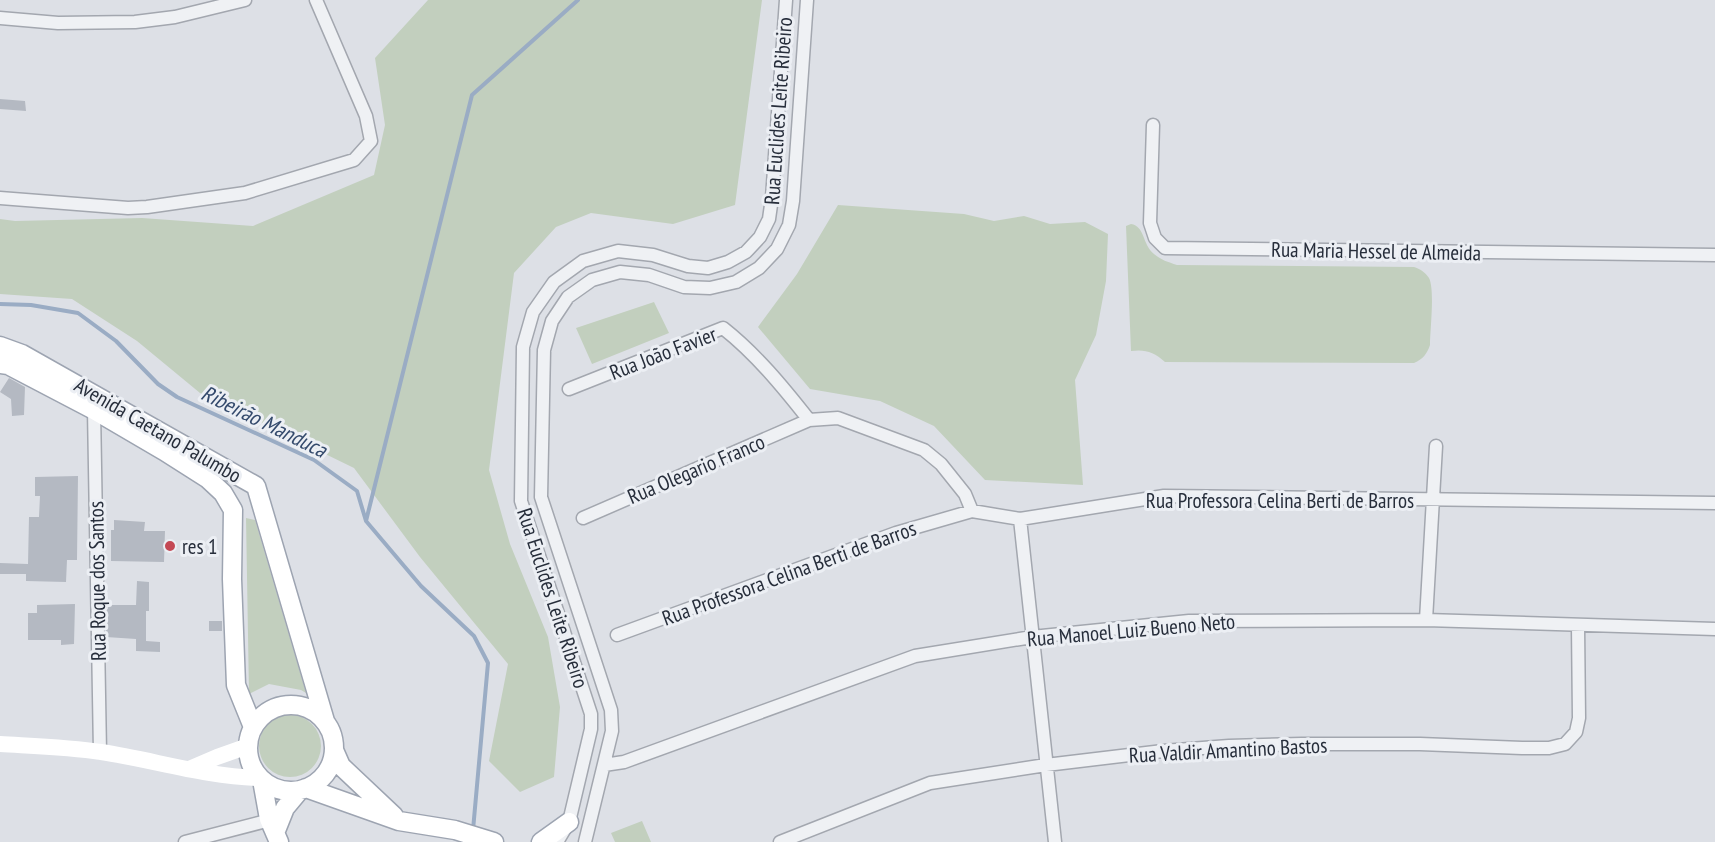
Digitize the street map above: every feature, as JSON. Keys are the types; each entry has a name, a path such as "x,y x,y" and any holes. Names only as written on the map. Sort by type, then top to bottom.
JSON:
{"main road":[{"name":"Avenida Caetano Palumbo","path":"0,346 32,359 256,486 325,721"},
{"name":"Avenida Caetano Palumbo","path":"0,364 8,365 94,410 208,479 223,493 233,510 232,579 236,685 253,727"},
{"path":"289,704 303,706 317,713 325,721 333,736 332,762 317,782 303,789 285,808 276,828 261,779 249,757 248,746 253,727 262,715 274,708 289,704"},
{"path":"0,744 100,752 188,770 261,779 273,787 287,790 303,789 399,821 455,830 494,842"},
{"path":"188,770 248,746"},
{"path":"334,750 341,766 399,821"},
{"path":"541,842 568,822"}],"street":[{"path":"0,18 58,23 135,22 175,17 245,0"},
{"path":"0,198 128,208 147,207 245,193 354,160 371,141 366,116 316,0"},
{"name":"Rua Euclides Leite Ribeiro","path":"557,842 568,822 591,729 591,714 521,501 523,347 533,312 554,282 583,261 618,251 653,255 688,266 708,268 728,262 746,252 760,237 769,219 772,198 786,0"},
{"name":"Rua Euclides Leite Ribeiro","path":"585,842 612,731 611,710 541,497 544,350 552,321 568,297 592,280 620,272 649,275 684,286 710,288 736,282 759,268 777,249 789,225 793,201 807,0"},
{"name":"Rua Maria Hessel de Almeida","path":"1153,124 1150,223 1155,238 1165,248 1715,255"},
{"name":"Rua João Favier","path":"568,388 723,328 738,339 769,372 809,420"},
{"name":"Rua Roque dos Santos","path":"94,410 100,752"},
{"path":"809,420 838,417 924,450 941,464 965,494 972,511"},
{"name":"Rua Olegario Franco","path":"582,518 809,420"},
{"path":"1426,620 1437,446"},
{"name":"Rua Professora Celina Berti de Barros","path":"617,635 896,533 972,511 1020,519 1164,496 1715,504"},
{"path":"529,525 548,518"},
{"path":"1020,519 1055,842"},
{"name":"Rua Manoel Luiz Bueno Neto","path":"603,765 624,762 915,656 1032,637 1190,621 1426,620 1715,629"},
{"name":"Rua Valdir Amantino Bastos","path":"780,842 930,783 1046,765 1163,751 1239,746 1408,744 1548,748 1565,744 1576,732 1580,718 1578,626"},
{"path":"587,744 598,743 608,749"},
{"path":"579,777 589,783 599,782"},
{"path":"184,842 276,828"}],"green space":[{"path":"428,0 762,0 735,205 673,224 591,213 556,227 514,273 489,470 510,544 548,637 560,707 554,777 520,792 489,761 508,664 420,557 354,468 200,393 137,341 72,299 0,294 0,219 15,221 142,218 253,226 374,175 385,125 375,58"},
{"path":"838,205 964,214 994,221 1024,216 1050,224 1085,222 1108,234 1106,281 1096,335 1075,380 1083,485 985,480 934,426 880,401 810,389 758,327 797,274"},
{"path":"1131,224 1139,228 1154,254 1177,265 1414,267 1426,274 1431,284 1432,310 1429,348 1422,358 1414,363 1165,362 1149,352 1131,351 1126,226"},
{"path":"654,302 669,333 592,364 576,328"},
{"path":"246,518 255,520 306,693 269,684 249,694"},
{"path":"290,715 307,720 312,724 316,729 321,746 316,763 312,768 307,772 290,777 273,772 268,768 264,763 259,746 264,729 268,724 273,720"},
{"path":"642,821 651,842 615,842 611,833"}],"building":[{"path":"0,99 25,101 26,111 0,109"},
{"path":"9,378 25,387 24,415 12,416 11,399 0,392"},
{"path":"78,476 77,560 67,560 66,582 26,581 26,574 0,574 0,563 28,564 29,517 39,517 40,496 35,496 35,477"},
{"path":"114,520 145,522 144,531 165,531 164,562 111,561 111,530 114,530"},
{"path":"137,581 149,582 146,641 160,642 160,652 136,651 136,639 106,637 106,605 136,605"},
{"path":"75,604 74,644 61,645 61,640 28,640 28,613 37,613 37,605"},
{"path":"209,621 222,621 222,631 209,631"}],"waterway":[{"path":"366,521 472,95 578,0"},
{"name":"Ribeirão Manduca","path":"0,304 31,305 78,313 116,341 158,384 177,397 314,460 357,491 366,521 421,586 474,636 488,663 473,830"}],"place":[{"name":"res 1","path":"170,546"}]}
